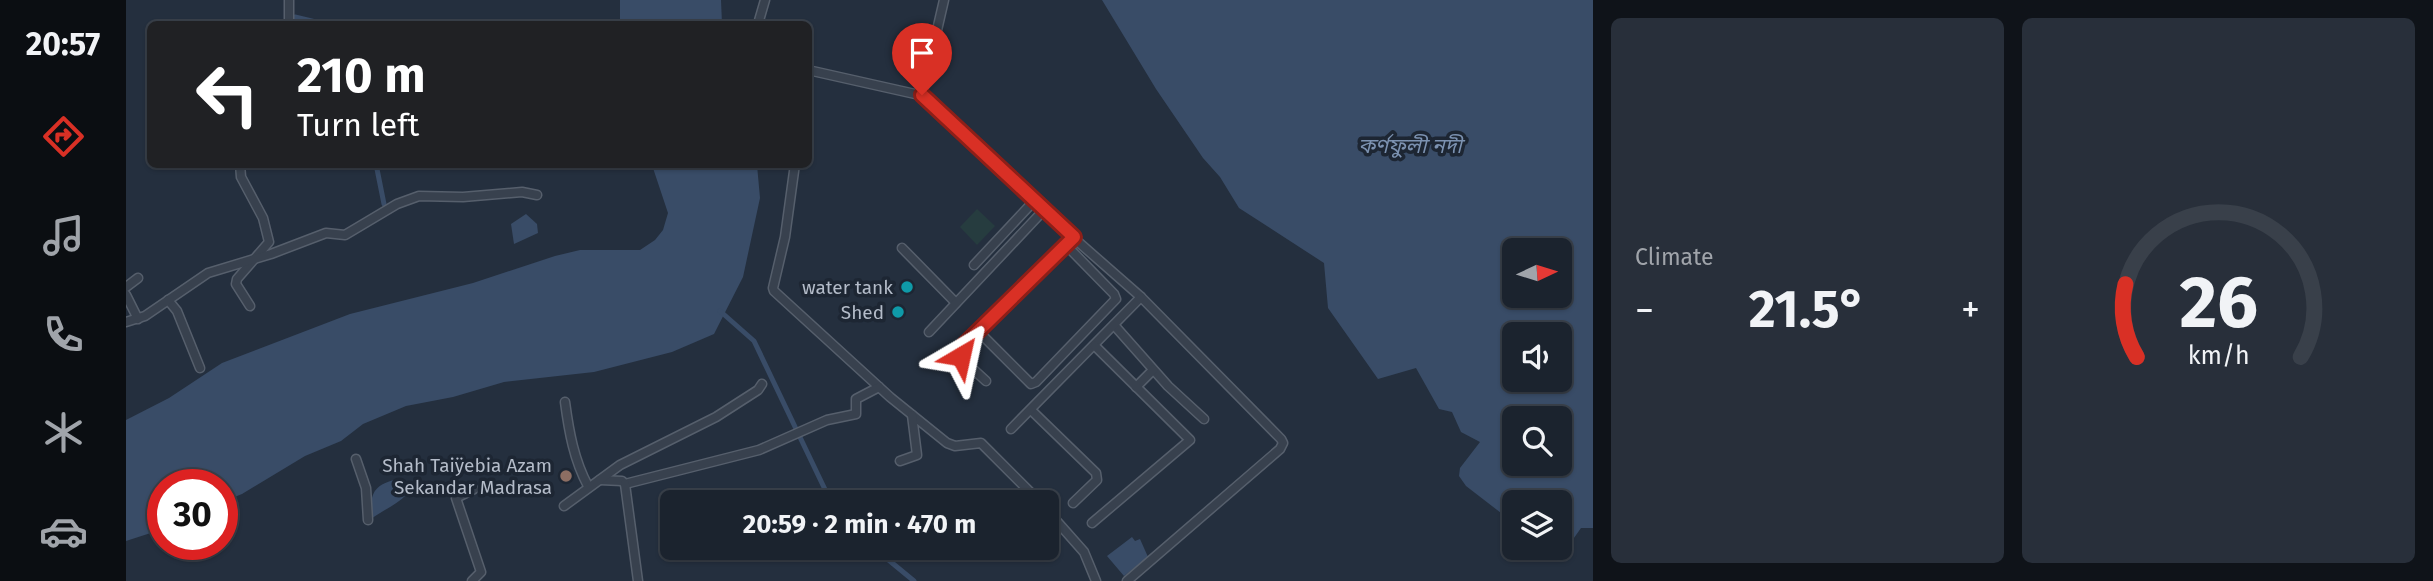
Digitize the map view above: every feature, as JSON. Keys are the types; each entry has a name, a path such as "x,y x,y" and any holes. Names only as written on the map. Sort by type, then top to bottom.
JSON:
{"street":[{"path":"289,0 289,21"},
{"path":"759,21 765,0"},
{"path":"922,95 944,0"},
{"path":"812,74 922,95 1043,211 1141,297 1283,443 1282,447 1127,581"},
{"path":"240,168 241,177 263,218 269,242 239,276 236,284 250,306"},
{"path":"794,168 785,237 773,288 878,387 912,415 955,446 981,443 1028,490"},
{"path":"126,322 138,319 208,273 253,260 326,233 345,235 397,204 419,196 463,197 522,192 537,195"},
{"path":"974,265 1034,201"},
{"path":"929,332 1043,211"},
{"path":"986,381 961,356 961,349 1074,237"},
{"path":"978,331 1031,384 1036,382 1116,299 1115,294 1066,245"},
{"path":"902,248 956,303"},
{"path":"126,287 138,278"},
{"path":"126,295 138,319"},
{"path":"1011,429 1141,297"},
{"path":"168,300 177,311 200,368"},
{"path":"1114,325 1153,370 1204,419"},
{"path":"1092,523 1190,440 1095,346"},
{"path":"1136,387 1153,370"},
{"path":"564,506 620,465 716,417 758,390 762,384"},
{"path":"600,480 622,481 625,484 760,450 827,420 856,414 856,399 878,387"},
{"path":"565,402 569,433 589,486"},
{"path":"1031,410 1096,474 1097,480 1073,503"},
{"path":"900,461 917,455 912,415"},
{"path":"356,459 366,488 368,520"},
{"path":"625,484 638,581"},
{"path":"472,581 481,572 456,498 474,489"},
{"path":"1059,524 1084,552 1096,581"}],"green space":[{"path":"977,209 995,226 977,245 960,227"}],"water":[{"path":"620,0 721,0 722,21 620,21"},
{"name":"কর্ণফুলী নদী","path":"1102,0 1593,0 1593,528 1581,528 1572,541 1572,490 1502,490 1502,514 1466,486 1459,476 1460,468 1480,442 1461,432 1452,412 1439,409 1416,368 1378,379 1328,308 1324,263 1239,208 1220,177 1203,158 1156,89"},
{"path":"653,168 757,168 760,198 743,277 714,334 672,352 594,372 504,382 453,397 406,406 363,424 341,441 305,456 238,496 238,469 147,469 147,534 126,541 126,420 169,398 222,363 350,314 473,283 555,256 580,250 640,250 655,240 663,230 668,213"},
{"path":"526,214 537,224 538,233 514,244 511,224"},
{"path":"399,479 407,494 371,519 374,492 383,484"},
{"path":"1132,537 1135,541 1140,539 1148,557 1124,576 1107,556"}],"waterway":[{"path":"295,17 312,21"},
{"path":"377,168 384,204"},
{"path":"720,311 754,341 825,490"},
{"path":"889,560 914,581"}],"place":[{"name":"water tank","path":"907,287"},
{"name":"Shed","path":"898,312"},
{"name":"Shah Taiÿebia Azam Sekandar Madrasa","path":"566,476"}],"route":[{"path":"922,95 1043,211 1074,237 962,347 961,356"}]}
